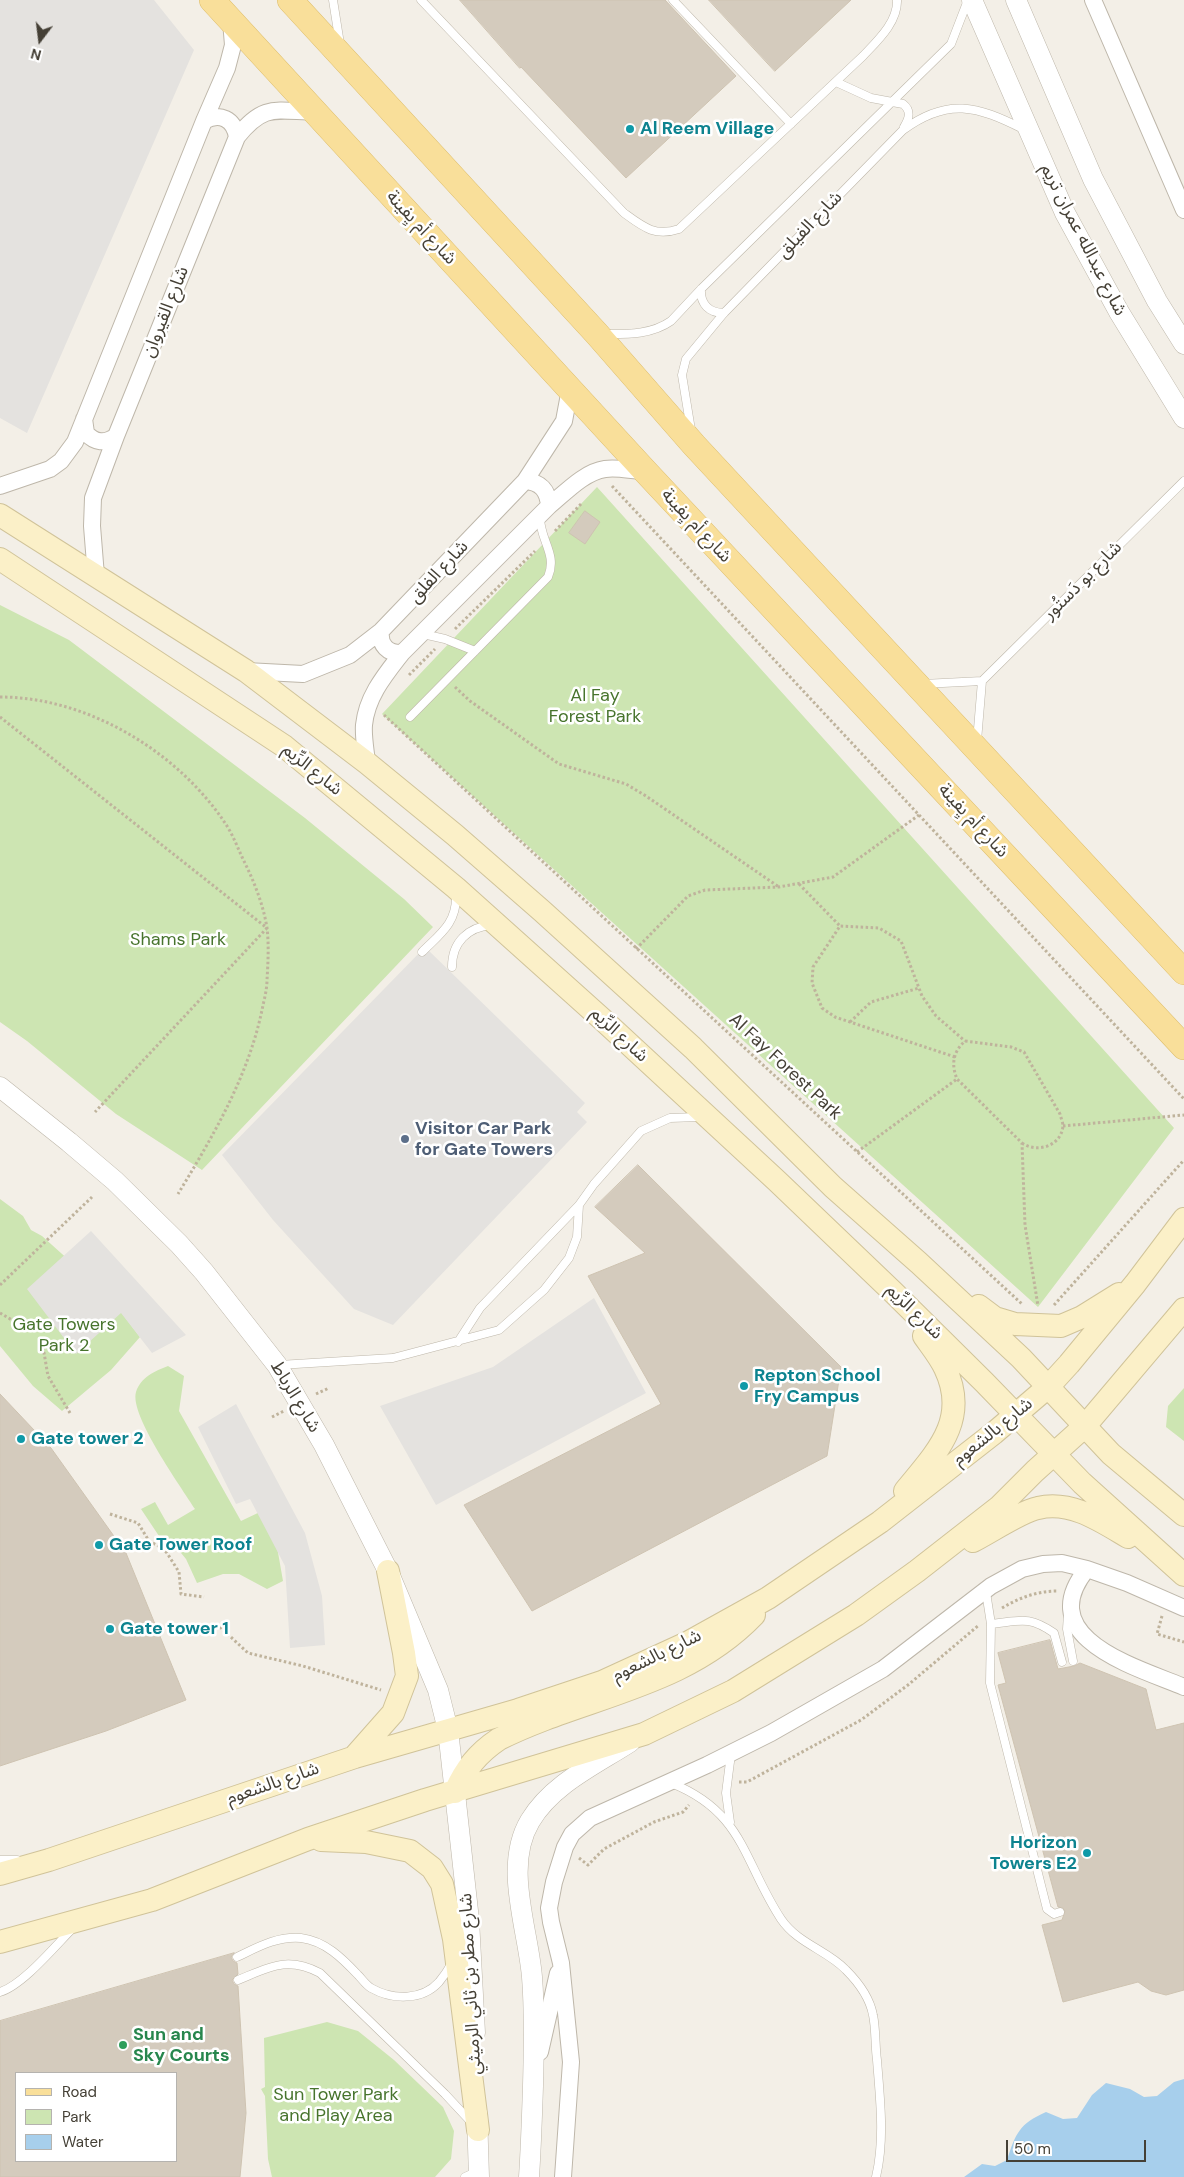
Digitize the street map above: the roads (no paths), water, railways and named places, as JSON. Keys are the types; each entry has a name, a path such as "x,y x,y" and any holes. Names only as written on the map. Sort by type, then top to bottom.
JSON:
{"main road":[{"name":"شارع أم يِفينة","path":"212,0 645,471 1184,1047"},
{"path":"290,0 597,334 694,445 1175,959 1184,972"},
{"path":"0,515 246,671 367,764 455,835 542,910 693,1048 833,1186 1022,1358 1111,1454 1184,1515"},
{"name":"شارع الرِّيم","path":"0,558 284,746 456,888 709,1118 893,1292 1016,1414 1053,1454 1179,1570"},
{"name":"شارع بالشعوم","path":"0,1874 49,1860 355,1757 518,1710 602,1682 687,1643 768,1598 880,1522 1048,1387 1135,1284 1184,1219"},
{"path":"919,1263 996,1318 1016,1324 1061,1326 1082,1317 1135,1284"},
{"path":"880,1522 942,1445 951,1424 954,1408 953,1389 945,1367 893,1292"},
{"path":"0,1942 152,1900 308,1839 644,1734 733,1691 856,1615 917,1571 999,1507 1053,1454 1085,1426 1184,1309"},
{"path":"917,1571 1037,1508 1061,1506 1091,1515 1179,1570"},
{"path":"355,1757 393,1713 407,1676 388,1571"},
{"path":"455,1792 460,1779 472,1762 487,1747 499,1739 681,1669 729,1638 750,1619 768,1598"},
{"path":"308,1839 366,1842 410,1850 432,1868 442,1884 456,1958 478,2130"}],"street":[{"name":"شارع عبدالله عمران تريم","path":"972,0 1065,213 1119,312 1184,418"},
{"name":"شارع عبدالله عمران تريم","path":"1016,0 1093,179 1157,301 1184,344"},
{"path":"1093,0 1184,210"},
{"name":"شارع القيروان","path":"0,486 50,469 61,462 75,442 227,68 233,45 231,21"},
{"name":"شارع القيروان","path":"96,576 92,526 94,498 116,436 237,137 250,122 270,110 315,112"},
{"path":"204,121 218,116 226,118 236,129 237,137"},
{"name":"شارع الفلق","path":"246,671 303,674 350,655 381,631 525,481 564,421 570,389"},
{"path":"84,419 86,433 97,441 104,442 116,436"},
{"name":"شارع الفلق","path":"367,764 364,725 369,703 381,679 402,653 574,484 596,472 606,469 645,471"},
{"path":"525,481 540,485 546,491 545,511"},
{"path":"381,631 381,642 384,647 396,654 402,653"},
{"name":"شارع الرباط","path":"0,1087 70,1142 115,1181 180,1244 277,1365 324,1445 388,1571 438,1690 448,1730 455,1792"},
{"path":"563,2177 570,2062 561,1963 550,1922 549,1908 554,1882 565,1847 572,1834 590,1818 771,1734 883,1669 1008,1575 1043,1564 1062,1563 1120,1580 1184,1608"},
{"path":"1087,1569 1076,1581 1071,1597 1076,1627 1092,1645 1113,1658 1184,1687"},
{"path":"529,2177 532,2088 532,1976 520,1904 517,1864 530,1822 547,1799 571,1780 644,1734"},
{"name":"شارع مطر بن ثاني الرميثي","path":"455,1792 461,1830 469,1920 476,2047 478,2130 474,2175"},
{"path":"532,2088 544,2029 561,1963"}],"lane":[{"path":"333,0 342,56"},
{"path":"421,0 624,212 643,227 665,233 679,229 836,82 886,31 897,8 897,0"},
{"path":"673,0 791,124"},
{"name":"شارع الفيلق","path":"597,334 639,334 665,325 951,44 968,0"},
{"path":"836,82 871,98 891,101 907,108 909,119 903,130"},
{"name":"شارع الفيلق","path":"694,445 682,374 686,358 724,313 903,130 932,112 965,108 997,116 1030,132"},
{"path":"701,288 701,295 706,307 712,311 724,313"},
{"name":"شارع بو دَستُور","path":"982,681 1184,481"},
{"path":"410,717 548,578 552,563 551,554 541,534 545,511"},
{"path":"422,634 446,639 475,651"},
{"path":"918,684 982,681 976,748"},
{"path":"422,952 451,923 456,908 456,888"},
{"path":"452,967 456,947 468,932 491,925 500,927"},
{"path":"458,1342 480,1308 579,1205 594,1184 641,1131 670,1118 692,1116 709,1118"},
{"path":"277,1365 394,1358 500,1330 544,1290 569,1258 577,1236 579,1205"},
{"path":"986,1592 990,1620 990,1683 1047,1909 1054,1914 1060,1912"},
{"path":"1071,1597 1067,1629 1072,1661"},
{"path":"990,1620 1024,1620 1039,1623 1054,1633 1062,1662"},
{"path":"731,1753 727,1782 727,1806 731,1824"},
{"path":"670,1782 698,1796 718,1810 731,1824 782,1920 800,1939 833,1959 846,1970 866,1996 873,2014 881,2120 881,2149 876,2177"},
{"path":"0,1860 49,1860"},
{"path":"0,1992 9,1989 24,1977 83,1919"},
{"path":"237,1957 281,1938 303,1938 326,1946 346,1962 371,1988 404,1998 422,1993 438,1984 456,1958"},
{"path":"238,1980 270,1966 285,1963 300,1965 320,1973 445,2094 478,2130"}],"water":[{"path":"1184,2079 1184,2177 964,2177 982,2164 995,2166 1007,2160 1020,2130 1037,2116 1046,2112 1063,2119 1077,2118 1092,2095 1106,2083 1130,2089 1144,2097 1157,2096 1174,2082"}],"place":[{"name":"Al Reem Village","path":"630,129"},
{"name":"Visitor Car Park for Gate Towers","path":"405,1139"},
{"name":"Repton School Fry Campus","path":"744,1386"},
{"name":"Gate tower 2","path":"21,1439"},
{"name":"Gate Tower Roof","path":"99,1545"},
{"name":"Gate tower 1","path":"110,1629"},
{"name":"Horizon Towers E2","path":"1087,1853"},
{"name":"Sun and Sky Courts","path":"123,2045"}],"park label":[{"name":"Al Fay Forest Park","path":"595,706"},
{"name":"Shams Park","path":"178,940"},
{"name":"Gate Towers Park 2","path":"64,1335"},
{"name":"Sun Tower Park and Play Area","path":"336,2105"}]}
